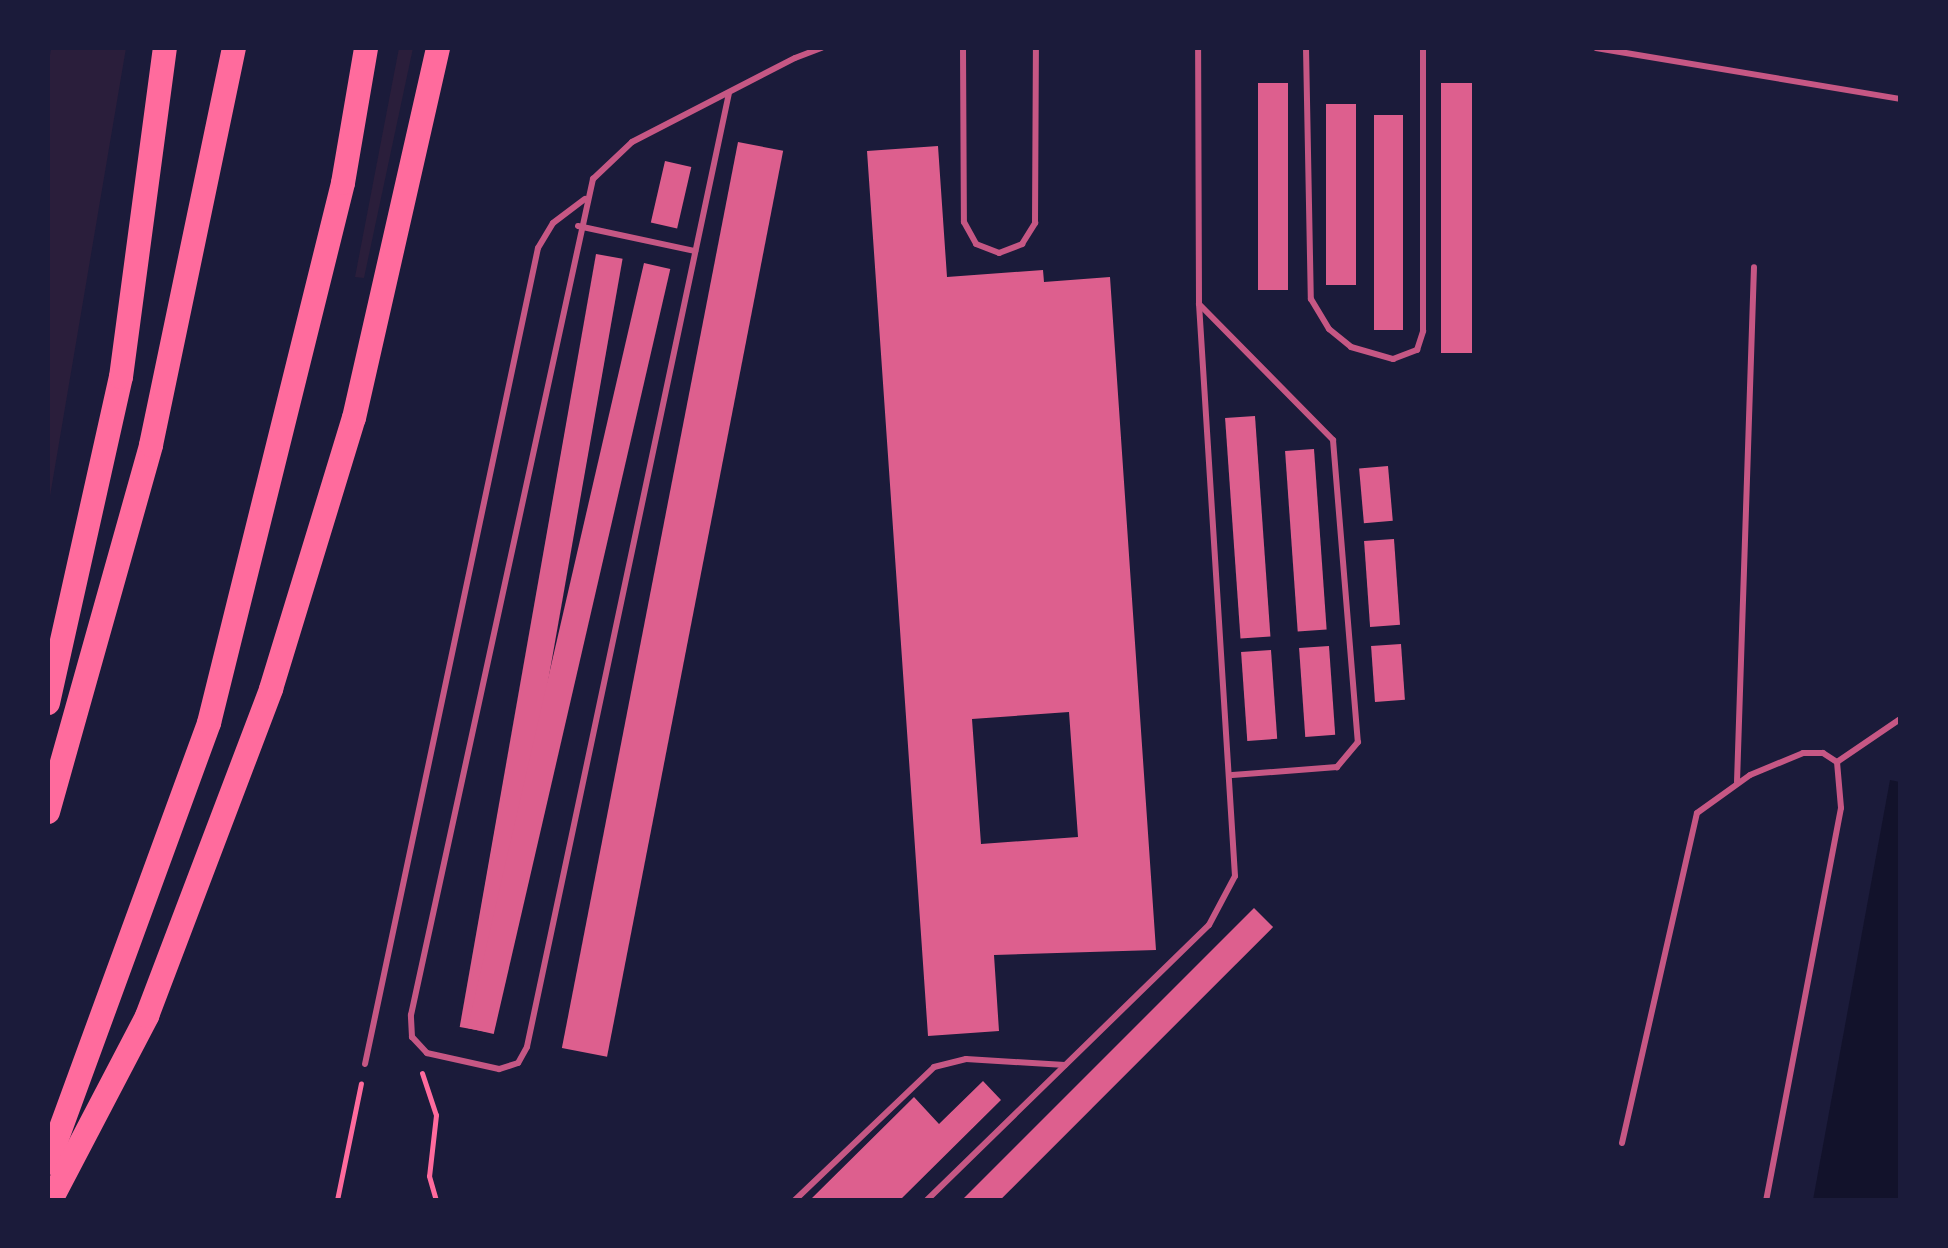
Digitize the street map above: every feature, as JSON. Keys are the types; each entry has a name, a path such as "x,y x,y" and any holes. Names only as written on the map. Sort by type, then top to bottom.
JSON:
{"highway":[{"path":"48,703 121,377 165,48"},
{"path":"48,812 151,445 234,48"},
{"path":"48,1163 209,723 318,291 366,48"},
{"path":"51,1200 147,1016 271,689 354,418 438,48"}],"lane":[{"path":"729,93 527,1047 518,1063 499,1069 427,1053 412,1037 411,1015 585,199 617,151 729,93 821,48"},
{"path":"963,48 964,222 976,244 999,253 1022,244 1035,223 1036,48"},
{"path":"927,1200 1209,925 1230,894 1237,857 1199,304 1198,48"},
{"path":"1306,48 1311,299 1329,329 1351,347 1393,359 1417,350 1423,331 1423,48"},
{"path":"1596,48 1900,99"},
{"path":"365,1064 538,248 553,223 585,199"},
{"path":"578,226 695,251"},
{"path":"1737,782 1754,267"},
{"path":"1199,304 1333,440 1358,742 1337,767 1232,775"},
{"path":"1622,1143 1691,829 1707,801 1737,782 1803,753 1837,762 1900,719"},
{"path":"1766,1200 1841,808 1837,762"},
{"path":"795,1200 934,1067 966,1059 1065,1065"}],"path":[{"path":"427,1053 421,1077 436,1115 429,1176 436,1200"},
{"path":"337,1200 365,1064"}],"shaded area":[{"path":"51,48 126,48 48,508 48,69"},
{"path":"399,48 413,48 364,278 355,277"},
{"path":"1890,780 1900,782 1900,1200 1813,1200"}],"building":[{"path":"1258,83 1288,83 1288,290 1258,290"},
{"path":"1441,83 1472,83 1472,353 1441,353"},
{"path":"1326,104 1356,104 1356,285 1326,285"},
{"path":"1374,115 1403,115 1403,330 1374,330"},
{"path":"738,142 783,151 607,1057 562,1048"},
{"path":"938,146 947,277 1043,270 1044,282 1110,277 1156,950 994,955 999,1031 928,1036 867,151","holes":["1069,712 1078,837 981,844 972,719"]},
{"path":"665,161 691,167 677,228 651,222"},
{"path":"596,254 623,259 486,1032 460,1027"},
{"path":"644,263 670,269 494,1034 467,1028"},
{"path":"1255,416 1270,636 1240,639 1225,418"},
{"path":"1314,449 1327,630 1298,632 1285,451"},
{"path":"1388,466 1393,521 1364,523 1359,469"},
{"path":"1394,539 1400,625 1370,627 1364,541"},
{"path":"1401,644 1405,700 1375,702 1371,646"},
{"path":"1329,646 1335,735 1305,737 1299,648"},
{"path":"1271,650 1277,739 1247,741 1241,652"},
{"path":"1254,908 1273,927 1000,1200 962,1200"},
{"path":"983,1081 1001,1100 900,1200 810,1200 914,1097 939,1124"}]}
